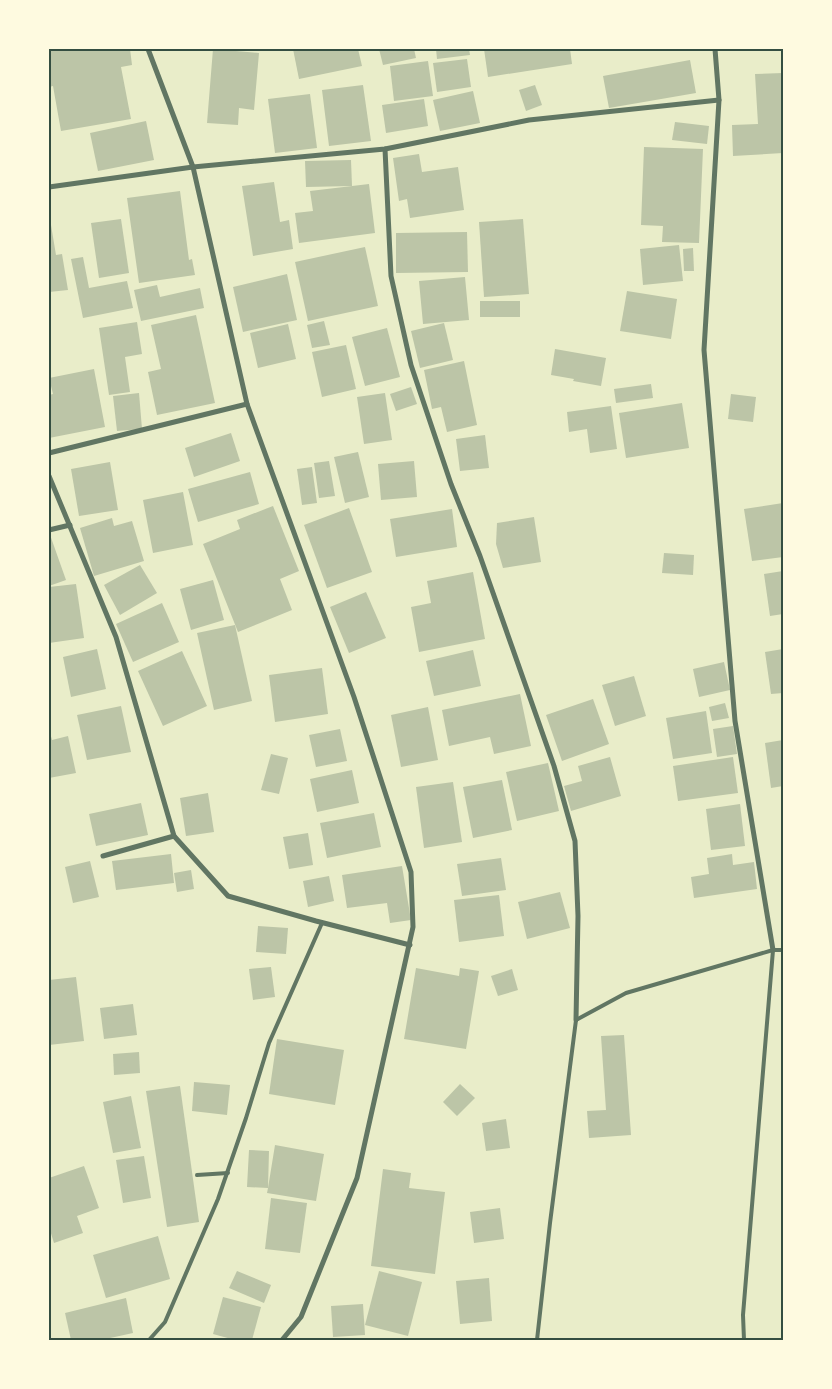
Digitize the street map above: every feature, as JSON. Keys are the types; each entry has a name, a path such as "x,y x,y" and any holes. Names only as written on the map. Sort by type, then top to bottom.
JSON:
{"street":[{"path":"148,49 193,167 247,404 354,697 411,872 413,927 410,945 357,1178 301,1317 283,1339"},
{"path":"715,49 720,100 704,350 735,721 773,950"},
{"path":"49,187 193,167 384,149 529,120 720,100"},
{"path":"384,149 391,276 411,365 451,484 480,556 554,766 575,841 578,916 576,1020"},
{"path":"49,453 247,404"},
{"path":"49,476 116,637 174,836 228,896 322,923 410,945"},
{"path":"49,530 70,525"},
{"path":"104,856 174,836"}],"lane":[{"path":"149,1340 165,1322 218,1199 269,1043 322,923"},
{"path":"537,1340 576,1020 626,993 773,950 783,950"},
{"path":"744,1340 743,1314 773,950"},
{"path":"197,1176 228,1173"}],"building":[{"path":"49,49 106,49 106,51 130,49 132,65 121,67 131,119 61,131 53,86 49,87"},
{"path":"213,49 259,53 254,110 239,108 238,125 207,123"},
{"path":"293,49 358,49 362,66 299,79"},
{"path":"379,49 414,49 416,58 383,65"},
{"path":"436,49 469,49 470,55 437,59"},
{"path":"484,49 570,49 572,64 488,77"},
{"path":"467,59 471,87 437,92 433,63"},
{"path":"690,60 696,93 609,108 603,76"},
{"path":"428,61 433,96 394,101 390,66"},
{"path":"783,73 783,153 733,156 732,125 758,124 755,74"},
{"path":"363,85 371,141 329,146 322,90"},
{"path":"535,85 542,105 526,111 519,90"},
{"path":"473,91 480,123 440,131 433,100"},
{"path":"310,94 317,148 275,153 268,99"},
{"path":"424,99 428,126 386,133 382,105"},
{"path":"146,121 154,160 98,171 90,133"},
{"path":"675,122 709,126 707,144 672,140"},
{"path":"644,147 703,149 699,243 662,242 663,226 641,225"},
{"path":"419,154 422,172 458,167 464,210 410,218 407,199 399,201 393,158"},
{"path":"351,160 352,186 306,187 305,161"},
{"path":"274,182 280,222 289,220 293,249 253,256 242,186"},
{"path":"369,184 375,233 299,243 295,213 313,211 310,191"},
{"path":"180,191 189,260 192,259 195,275 139,283 127,198"},
{"path":"49,213 56,255 62,254 68,290 49,292"},
{"path":"121,219 129,273 99,278 91,223"},
{"path":"523,219 529,294 484,297 479,222"},
{"path":"467,232 468,272 396,273 396,233"},
{"path":"679,245 683,281 643,285 640,249"},
{"path":"365,247 378,306 308,321 295,262"},
{"path":"693,248 694,271 684,271 683,249"},
{"path":"83,257 89,288 127,281 133,308 83,318 71,259"},
{"path":"287,274 297,320 243,332 233,287"},
{"path":"465,277 469,320 423,324 419,281"},
{"path":"157,285 160,297 200,288 204,308 141,321 134,290"},
{"path":"627,291 677,299 671,339 620,331"},
{"path":"480,301 520,301 520,317 480,317"},
{"path":"196,315 215,403 157,415 148,372 161,369 151,325"},
{"path":"324,321 330,345 312,348 307,325"},
{"path":"137,322 142,354 125,357 130,392 109,395 99,328"},
{"path":"444,323 453,360 420,368 411,331"},
{"path":"288,324 296,359 258,368 250,333"},
{"path":"387,328 400,377 365,386 352,337"},
{"path":"346,345 356,389 322,397 312,352"},
{"path":"555,349 606,358 601,386 551,375"},
{"path":"464,361 477,425 447,432 441,407 432,409 424,370"},
{"path":"94,369 105,427 49,438 49,395 53,394 49,378"},
{"path":"651,384 653,398 616,403 614,389"},
{"path":"411,387 417,404 396,411 390,394"},
{"path":"139,393 142,429 117,431 113,396"},
{"path":"385,393 392,440 364,444 357,397"},
{"path":"731,394 756,397 753,422 728,419"},
{"path":"682,403 689,448 626,458 619,413"},
{"path":"611,406 617,449 590,453 587,429 569,432 567,412"},
{"path":"231,433 240,461 194,477 185,448"},
{"path":"485,435 489,468 460,471 456,439"},
{"path":"358,452 369,497 345,503 334,457"},
{"path":"329,461 335,496 319,498 314,463"},
{"path":"414,461 417,497 381,500 378,464"},
{"path":"110,462 118,510 79,516 71,469"},
{"path":"312,467 317,503 302,505 297,469"},
{"path":"250,472 259,504 198,522 188,489"},
{"path":"183,492 193,545 153,553 143,500"},
{"path":"783,503 783,557 752,561 744,509"},
{"path":"273,506 299,571 280,579 292,610 238,632 203,544 240,529 237,520"},
{"path":"349,508 372,572 327,588 304,525"},
{"path":"452,509 457,547 396,557 390,519"},
{"path":"534,517 541,562 503,568 496,544 497,523"},
{"path":"112,518 114,526 132,521 144,561 94,576 80,528"},
{"path":"49,532 66,580 49,586"},
{"path":"664,553 694,555 693,575 662,573"},
{"path":"140,565 157,593 120,615 104,585"},
{"path":"783,571 783,614 770,616 764,574"},
{"path":"473,572 485,639 419,652 411,607 431,603 427,581"},
{"path":"213,580 224,620 191,630 180,589"},
{"path":"76,584 84,638 49,643 49,587"},
{"path":"366,592 386,638 349,653 330,607"},
{"path":"162,603 179,642 133,662 116,624"},
{"path":"235,625 252,701 214,710 197,633"},
{"path":"97,649 106,689 71,697 63,657"},
{"path":"783,649 783,693 771,694 765,652"},
{"path":"473,650 481,686 434,696 426,661"},
{"path":"182,651 207,706 163,726 138,671"},
{"path":"724,662 730,690 699,697 693,669"},
{"path":"322,668 328,714 275,722 269,675"},
{"path":"634,676 646,716 615,726 602,685"},
{"path":"520,694 531,746 494,754 490,737 449,746 442,710"},
{"path":"593,699 609,744 562,761 546,715"},
{"path":"725,703 729,718 712,721 709,707"},
{"path":"121,706 131,752 87,760 77,715"},
{"path":"428,707 438,760 401,767 391,715"},
{"path":"706,711 712,753 673,759 666,718"},
{"path":"733,726 737,754 717,757 713,729"},
{"path":"49,729 52,740 68,736 76,773 49,778"},
{"path":"340,729 347,761 316,767 309,735"},
{"path":"783,740 783,786 771,788 765,743"},
{"path":"271,754 288,758 279,794 261,790"},
{"path":"610,757 621,796 571,811 564,786 582,781 578,766"},
{"path":"733,757 738,793 678,801 673,766"},
{"path":"548,763 559,811 517,821 506,772"},
{"path":"352,770 359,803 317,812 310,779"},
{"path":"502,780 512,830 473,838 463,787"},
{"path":"453,782 462,842 424,848 416,787"},
{"path":"208,793 214,832 186,836 180,798"},
{"path":"141,803 148,835 96,846 89,814"},
{"path":"740,804 745,846 711,850 706,809"},
{"path":"374,813 381,847 327,858 320,823"},
{"path":"308,833 313,865 289,869 283,837"},
{"path":"171,854 174,883 116,890 112,861"},
{"path":"732,854 733,865 754,862 757,889 694,898 691,877 709,874 707,858"},
{"path":"501,858 506,890 462,896 457,864"},
{"path":"90,861 99,897 73,903 65,867"},
{"path":"402,866 411,920 390,923 387,903 347,908 342,875"},
{"path":"191,870 194,889 177,892 174,873"},
{"path":"329,876 334,901 308,907 303,881"},
{"path":"560,892 570,928 527,939 518,902"},
{"path":"499,895 504,936 459,942 454,900"},
{"path":"258,926 288,928 286,954 256,952"},
{"path":"271,967 275,997 253,1000 249,969"},
{"path":"416,968 459,976 460,968 479,971 466,1049 404,1039"},
{"path":"512,969 518,990 498,996 491,976"},
{"path":"76,977 84,1041 49,1045 49,980"},
{"path":"133,1004 137,1035 104,1039 100,1008"},
{"path":"624,1035 631,1135 589,1138 587,1111 606,1110 601,1036"},
{"path":"277,1039 344,1050 335,1105 269,1094"},
{"path":"139,1052 140,1073 114,1075 113,1054"},
{"path":"194,1082 230,1085 227,1115 192,1111"},
{"path":"460,1084 475,1098 457,1116 443,1102"},
{"path":"180,1086 199,1222 167,1227 146,1091"},
{"path":"131,1096 141,1148 113,1153 103,1102"},
{"path":"506,1119 510,1148 486,1151 482,1123"},
{"path":"275,1145 324,1154 316,1201 267,1193"},
{"path":"249,1150 269,1151 268,1188 247,1187"},
{"path":"144,1156 151,1198 123,1203 116,1160"},
{"path":"84,1166 99,1208 77,1216 83,1233 54,1243 49,1227 49,1178"},
{"path":"383,1169 411,1173 409,1188 445,1192 435,1274 371,1266"},
{"path":"271,1198 307,1203 300,1253 265,1249"},
{"path":"500,1208 504,1239 474,1243 470,1212"},
{"path":"158,1236 170,1279 106,1298 93,1255"},
{"path":"237,1271 271,1285 264,1303 229,1288"},
{"path":"379,1271 422,1282 408,1336 365,1325"},
{"path":"489,1278 492,1321 460,1324 456,1281"},
{"path":"223,1297 261,1307 252,1340 235,1340 213,1334"},
{"path":"126,1298 133,1333 101,1340 71,1340 65,1313"},
{"path":"363,1304 365,1335 333,1337 331,1306"}]}
